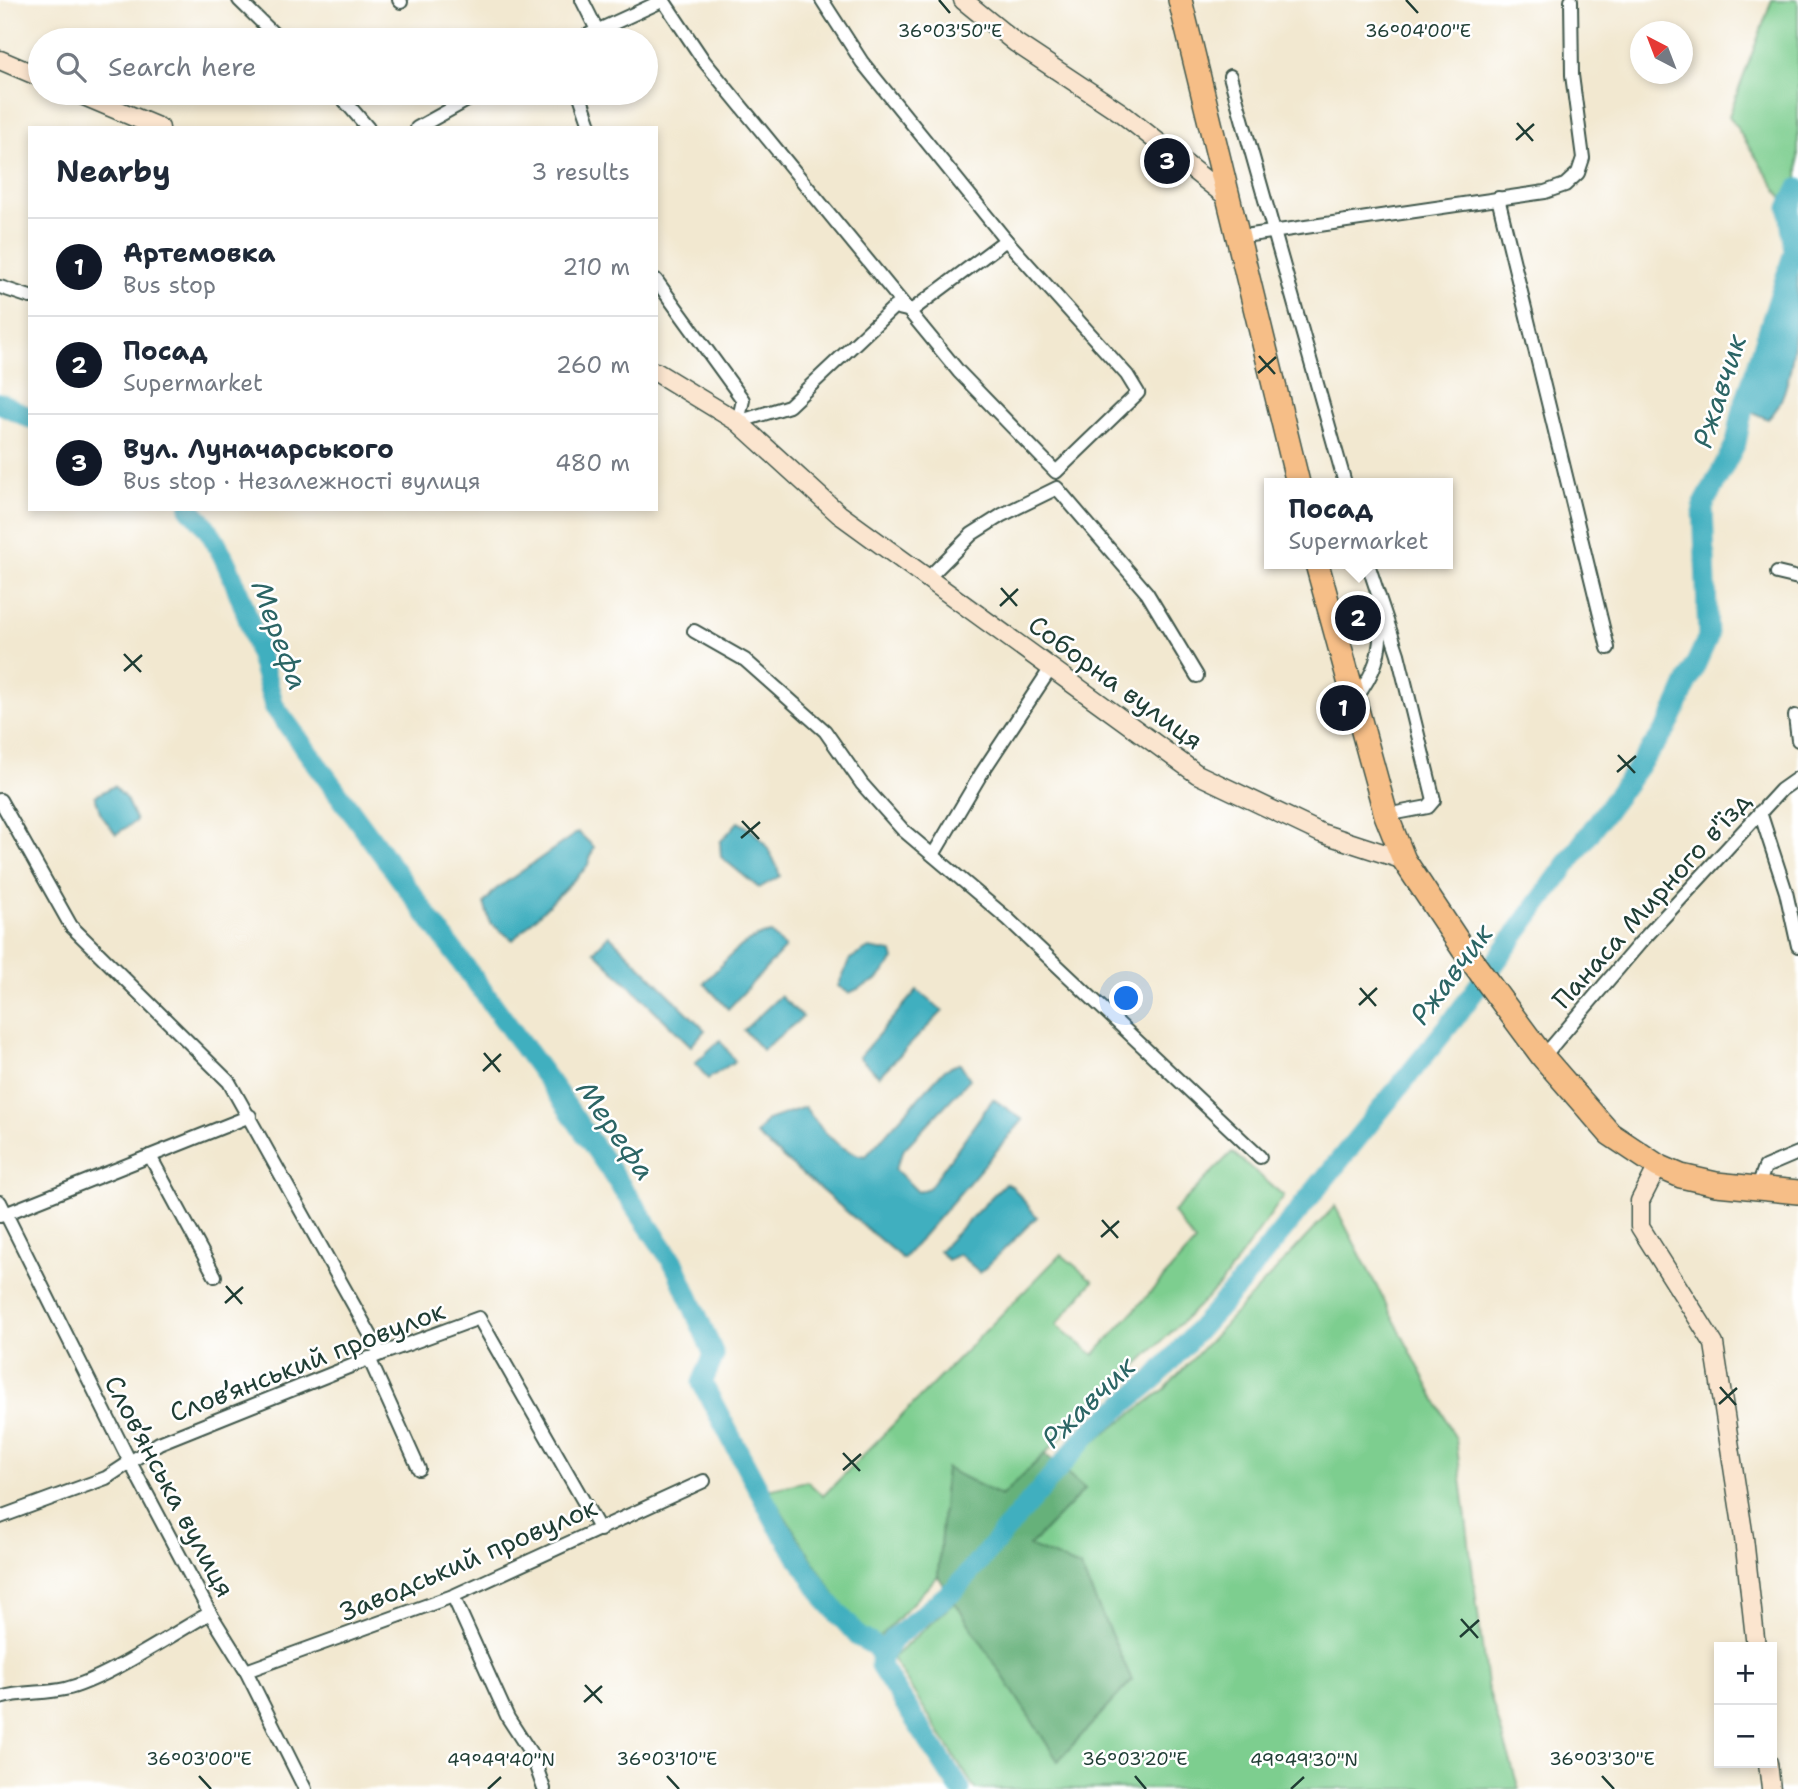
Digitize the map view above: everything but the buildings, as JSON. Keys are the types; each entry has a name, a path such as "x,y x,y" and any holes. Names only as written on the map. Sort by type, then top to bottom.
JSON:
{"highway":[{"path":"1180,0 1297,478"},
{"path":"1318,569 1386,815 1404,860 1463,949 1543,1057 1610,1134 1658,1166 1682,1177 1757,1189 1798,1192"}],"street":[{"path":"239,0 268,28"},
{"path":"582,0 596,28"},
{"path":"601,28 663,0 704,61 959,372 1056,472 1057,488 1147,593 1197,676"},
{"path":"822,0 862,62 1006,240 1127,375 1138,393 1056,472"},
{"path":"963,0 1016,43 1120,112 1227,197"},
{"path":"1237,237 1273,234 1545,192 1565,186 1578,173 1583,158 1572,75 1571,0"},
{"path":"0,60 28,72"},
{"path":"1230,76 1344,478"},
{"path":"105,105 155,126"},
{"path":"348,105 366,126"},
{"path":"420,126 458,105"},
{"path":"583,105 590,126"},
{"path":"1498,198 1608,648"},
{"path":"911,311 1006,240"},
{"path":"658,283 743,400 738,422"},
{"path":"0,287 28,296"},
{"path":"738,422 789,406 894,307 911,311"},
{"name":"Соборна вулиця","path":"658,373 738,422 839,514 1197,774 1321,833 1404,860"},
{"path":"928,578 972,534 1002,515 1057,488"},
{"path":"1370,569 1398,654 1434,800 1429,807 1386,815"},
{"path":"1777,573 1798,579"},
{"path":"1354,701 1370,679 1381,651 1381,607"},
{"path":"694,631 745,660 825,731 862,784 903,830 1008,919 1260,1157"},
{"path":"933,855 981,774 1051,668"},
{"path":"1796,716 1798,740"},
{"name":"Панаса Мирного в'їзд","path":"1543,1057 1640,943 1781,790 1798,778"},
{"path":"1,804 71,926 229,1082 250,1116 375,1356 419,1469"},
{"path":"1760,812 1786,892 1798,946"},
{"path":"2,1211 250,1116"},
{"path":"1757,1189 1765,1167 1798,1153"},
{"path":"150,1156 215,1276"},
{"path":"1658,1166 1640,1201 1640,1227 1714,1343 1744,1538 1755,1642"},
{"name":"Слов’янська вулиця","path":"2,1211 130,1462 211,1613 246,1671 305,1789"},
{"name":"Слов’янський провулок","path":"0,1517 106,1478 159,1443 375,1356 479,1318 600,1530"},
{"name":"Заводський провулок","path":"246,1671 453,1596 704,1480"},
{"path":"453,1596 508,1718 532,1755 544,1789"},
{"path":"0,1698 21,1692 66,1689 104,1672 211,1613"},
{"path":"1769,1768 1771,1789"}],"green space":[{"path":"1772,0 1798,0 1798,253 1794,252 1789,208 1729,116"},
{"path":"1232,1152 1284,1196 1220,1285 1001,1496 946,1469 938,1576 879,1638 858,1631 768,1490 807,1481 823,1496 1061,1254 1093,1281 1056,1325 1094,1355 1195,1243 1173,1212"},
{"path":"1335,1206 1456,1439 1487,1685 1519,1789 975,1789 892,1658 955,1602 1058,1760 1132,1680 1029,1546 1085,1489 1060,1467 1165,1389"},
{"path":"1045,1454 1085,1489 1029,1546 1080,1567 1132,1680 1058,1761 938,1576 946,1468 1001,1496"}],"water":[{"path":"1794,252 1798,253 1798,294 1791,367 1778,406 1768,419 1743,408"},
{"path":"114,786 126,799 136,821 116,834 101,815 95,796"},
{"path":"738,822 765,844 780,876 759,888 721,857 720,842"},
{"path":"578,832 594,847 587,867 513,940 490,923 484,903 495,890"},
{"path":"771,933 785,948 728,1009 704,983 742,945"},
{"path":"609,935 705,1030 691,1046 594,951"},
{"path":"869,948 892,952 894,960 877,980 849,993 838,986 850,959"},
{"path":"917,990 943,1011 879,1076 859,1057"},
{"path":"780,996 803,1017 762,1050 744,1030"},
{"path":"720,1040 735,1061 708,1079 695,1063"},
{"path":"960,1063 970,1079 904,1149 895,1169 918,1192 929,1188 993,1099 1023,1120 903,1259 756,1135 767,1120 805,1107 839,1145 866,1156 944,1070"},
{"path":"1005,1183 1012,1186 1037,1217 980,1273 959,1254 948,1260 939,1251"}],"waterway":[{"name":"Ржавчик","path":"882,1655 893,1639 956,1588 1088,1434 1153,1380 1236,1288 1454,1019 1668,726 1708,637 1703,506 1736,443 1743,408 1794,252 1789,208 1798,189"},
{"name":"Мерефа","path":"0,403 28,417"},
{"name":"Мерефа","path":"192,511 205,525 230,572 252,630 274,706 556,1091 675,1265 714,1355 702,1383 778,1526 827,1601 859,1637 874,1645 882,1655 880,1666 960,1789"}],"place":[{"name":"Вул. Луначарського","path":"1167,161"},
{"name":"Посад","path":"1358,618"},
{"name":"Артемовка","path":"1343,708"}]}
